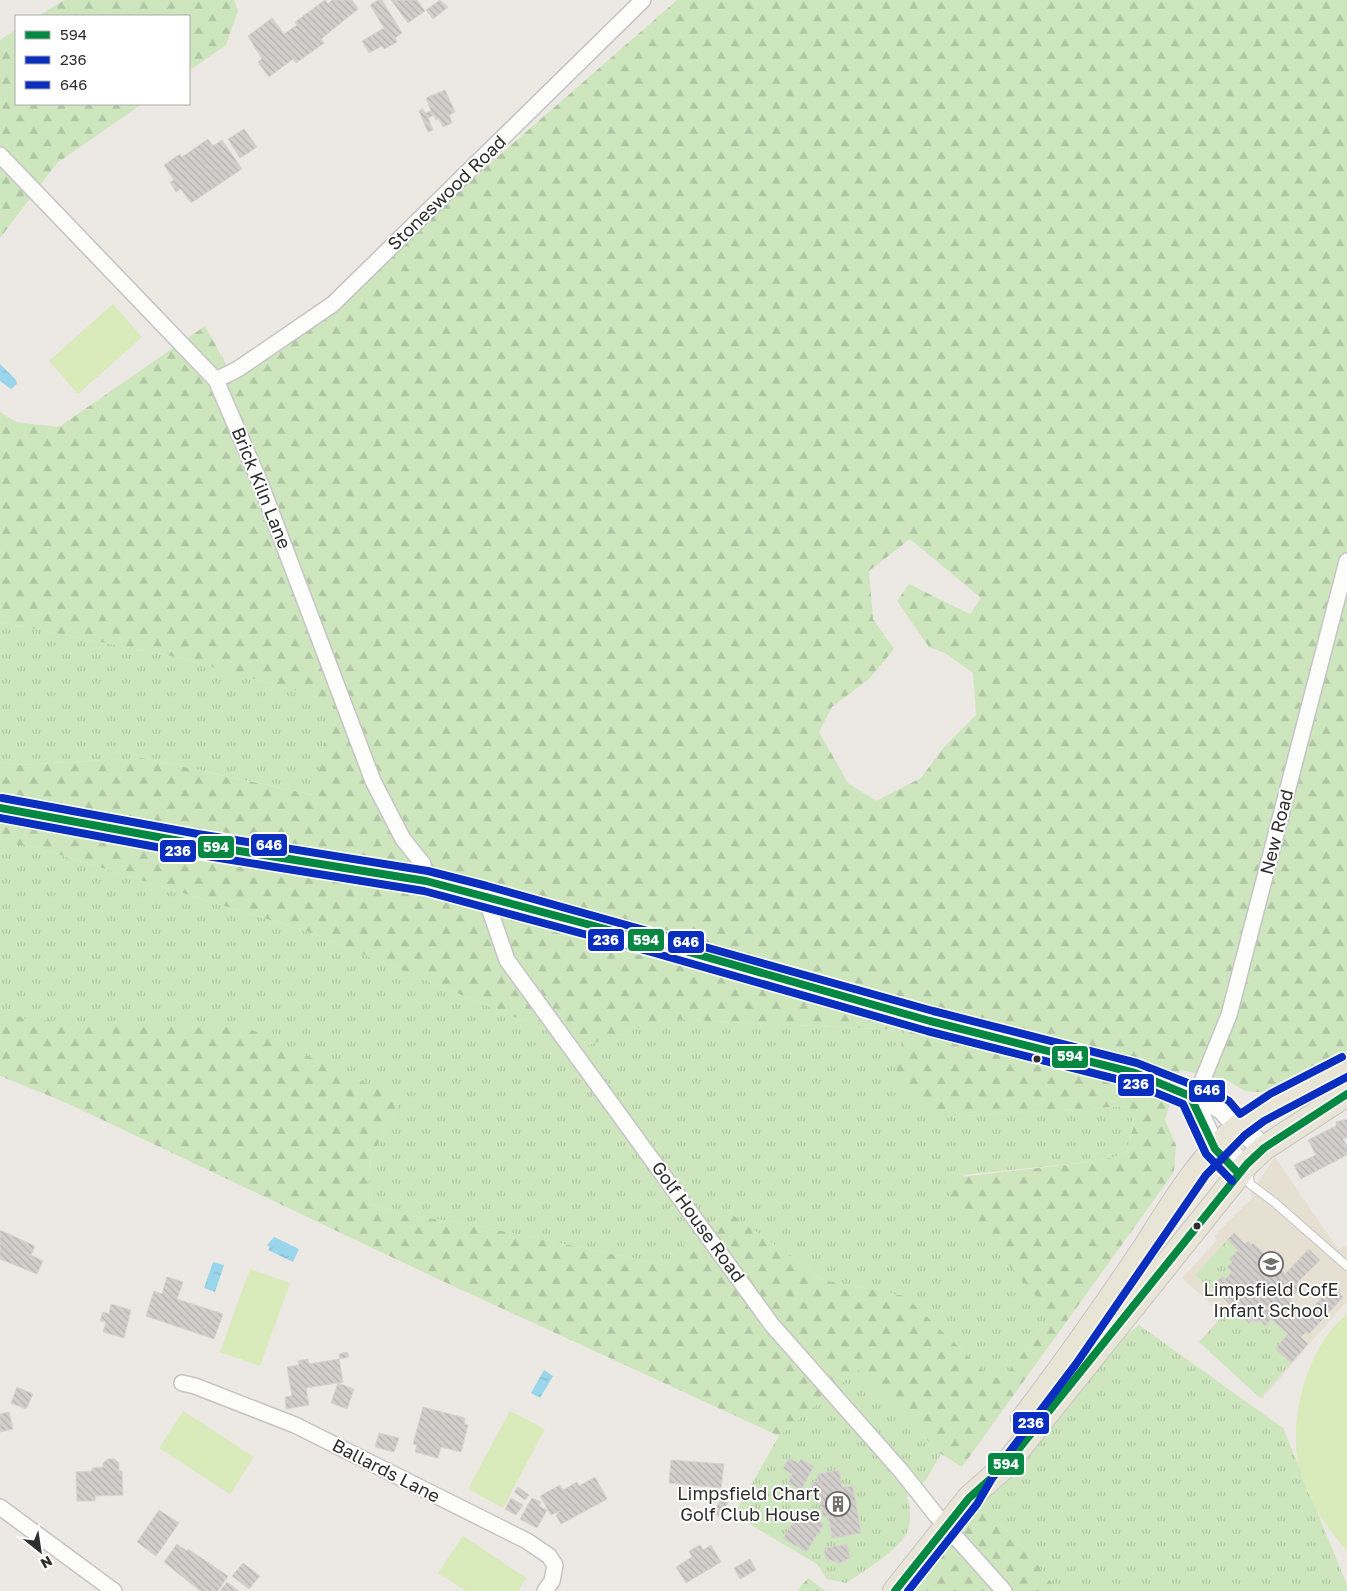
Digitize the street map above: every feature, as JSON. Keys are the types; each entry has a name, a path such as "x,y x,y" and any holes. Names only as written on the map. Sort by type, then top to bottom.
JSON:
{"main road":[{"path":"0,808 196,844 426,881 930,1021 1135,1073 1223,1109 1227,1138 1251,1161"},
{"path":"969,1498 993,1456 1068,1358 1185,1185 1227,1138 1275,1103 1347,1066"},
{"path":"894,1591 969,1498 1005,1466 1251,1161 1347,1094"},
{"path":"1190,1096 1227,1138 1251,1161"}],"street":[{"name":"Stoneswood Road","path":"216,380 238,369 333,304 643,0"},
{"name":"Brick Kiln Lane","path":"0,155 216,380 261,485 373,781 403,839 423,864 426,881"},
{"name":"New Road","path":"1190,1096 1201,1084 1229,1015 1347,561"},
{"name":"Golf House Road","path":"485,896 507,960 772,1325 1004,1591"},
{"name":"Ballards Lane","path":"182,1383 195,1386 295,1425 527,1541 549,1556 555,1565 552,1581 545,1591"},
{"path":"0,1507 114,1591"}],"lane":[{"path":"1251,1161 1250,1184 1274,1202 1347,1266"}],"shaded area":[{"name":"Limpsfield CofE Infant School","path":"1275,1157 1338,1249 1347,1246 1347,1301 1262,1399 1199,1342 1223,1315 1182,1278 1217,1240 1214,1236 1252,1198 1251,1193"}],"green space":[{"path":"64,0 234,0 238,11 226,45 190,70 190,15 40,15"},
{"path":"677,0 1347,0 1347,1051 1271,1093 1245,1091 1225,1079 1180,1070 1165,1120 1176,1145 1174,1172 962,1467 941,1454 858,1370 779,1436 440,1280 67,1103 0,1076 0,1009 28,1020 248,1028 401,1100 371,1157 368,1204 409,1216 459,1222 664,1265 691,1237 730,1213 823,1280 905,1296 988,1375 1002,1379 1053,1315 956,1206 943,1179 1096,1161 1126,1154 1134,1124 1127,1106 960,1116 931,1112 912,1099 896,1074 904,1030 666,1019 585,1046 312,933 28,845 0,845 0,762 18,765 142,758 313,795 335,702 181,658 0,622 0,412 16,422 59,427 205,326 235,380 349,298 470,181","holes":["910,539 981,598 970,614 909,584 897,601 929,647 945,653 973,673 976,715 944,747 921,778 876,801 848,783 819,732 832,707 869,679 894,649 873,619 869,571"]},
{"path":"15,31 15,105 141,105 57,163 0,238 0,40"},
{"path":"113,304 142,337 78,394 49,361"},
{"path":"0,622 181,658 336,702 314,795 142,758 18,765 0,762"},
{"path":"0,845 28,845 312,933 585,1046 666,1019 904,1030 931,1111 960,1116 1127,1106 1134,1124 1126,1154 1096,1161 963,1175 1053,1315 1002,1379 988,1375 905,1296 823,1280 730,1213 691,1237 664,1265 459,1222 409,1216 368,1204 371,1157 401,1100 28,1020 0,1009"},
{"path":"1227,1240 1238,1250 1230,1259 1232,1262 1227,1267 1232,1272 1225,1279 1222,1277 1210,1289 1195,1275"},
{"path":"250,1269 290,1283 260,1366 220,1352"},
{"path":"1232,1306 1248,1323 1252,1319 1257,1323 1260,1320 1266,1325 1271,1319 1288,1334 1276,1349 1291,1363 1260,1398 1199,1342"},
{"path":"1347,1314 1347,1551 1322,1518 1307,1491 1298,1460 1296,1438 1297,1415 1302,1391 1310,1368 1320,1347 1332,1329"},
{"path":"1139,1325 1283,1428 1347,1585 1347,1591 1058,1591 1020,1545 976,1505 1109,1349"},
{"path":"858,1369 941,1454 926,1480 907,1497 910,1516 909,1527 905,1536 894,1549 870,1568 846,1583 827,1579 817,1564 734,1515 779,1436"},
{"path":"183,1411 254,1457 230,1494 159,1448"},
{"path":"510,1411 545,1429 503,1508 468,1489"},
{"path":"976,1505 1020,1545 1058,1591 907,1591"},
{"path":"463,1536 526,1578 518,1591 466,1591 438,1573"},
{"path":"808,1578 826,1591 797,1591"}],"water":[{"path":"0,364 16,380 17,384 11,389 0,381"},
{"path":"274,1237 299,1249 293,1262 268,1250 270,1247 267,1245"},
{"path":"213,1262 224,1265 215,1292 204,1288"},
{"path":"544,1370 553,1376 540,1398 531,1393"}],"building":[{"path":"325,0 328,4 332,0 352,0 358,9 321,39 324,43 296,63 293,59 269,77 258,62 262,59 248,36 272,18 284,34 297,25 295,22"},
{"path":"378,0 382,0 402,33 395,38 397,42 384,49 382,46 369,53 362,41 384,28 370,5"},
{"path":"391,0 417,0 425,11 408,23"},
{"path":"440,0 448,7 433,19 426,10"},
{"path":"445,90 455,112 449,115 452,123 443,127 439,119 436,120 434,115 428,118 433,130 428,132 419,111 423,109 425,113 431,111 426,98"},
{"path":"244,129 257,147 240,158 228,139"},
{"path":"208,139 213,146 222,140 242,169 191,203 181,189 176,192 170,182 174,180 164,165 180,154 182,157"},
{"path":"1347,1119 1347,1138 1343,1139 1347,1146 1347,1155 1301,1179 1294,1165 1316,1155 1308,1140 1336,1126 1336,1122"},
{"path":"0,1230 35,1246 31,1255 43,1261 37,1274 0,1259"},
{"path":"1234,1233 1245,1244 1248,1241 1251,1245 1253,1243 1275,1263 1278,1260 1275,1264 1285,1274 1309,1249 1320,1260 1297,1283 1301,1288 1290,1299 1306,1314 1335,1284 1341,1290 1339,1293 1343,1297 1309,1334 1306,1332 1301,1337 1308,1344 1291,1363 1275,1349 1288,1334 1271,1319 1265,1326 1260,1320 1257,1323 1252,1319 1249,1324 1212,1287 1222,1276 1225,1279 1232,1272 1227,1267 1232,1262 1229,1259 1238,1250 1227,1240"},
{"path":"167,1277 183,1282 177,1299 223,1314 214,1339 146,1316 154,1291 162,1294"},
{"path":"111,1304 131,1310 124,1338 103,1332 106,1322 100,1321 103,1312 109,1314"},
{"path":"347,1352 349,1357 340,1359 339,1354"},
{"path":"308,1359 309,1364 339,1359 343,1382 306,1388 309,1405 286,1409 285,1397 292,1396 287,1367 299,1365 298,1361"},
{"path":"338,1383 354,1389 347,1409 331,1403"},
{"path":"17,1387 33,1394 26,1409 11,1403"},
{"path":"423,1407 465,1418 464,1424 468,1425 461,1452 441,1447 438,1458 415,1452 417,1445 413,1444"},
{"path":"9,1412 13,1429 0,1432 0,1414"},
{"path":"379,1433 399,1438 394,1452 375,1447"},
{"path":"789,1458 798,1463 801,1459 814,1466 801,1490 788,1483 792,1474 783,1469"},
{"path":"108,1459 115,1459 119,1463 119,1471 122,1471 123,1495 95,1496 95,1501 77,1501 76,1472 92,1471 92,1468 103,1467 103,1463"},
{"path":"671,1460 724,1464 721,1488 669,1483"},
{"name":"Limpsfield Chart Golf Club House","path":"839,1470 842,1487 853,1486 861,1533 832,1538 828,1516 823,1517 819,1493 812,1492 811,1483 818,1481 817,1474"},
{"path":"595,1477 607,1499 561,1524 556,1515 560,1511 551,1515 540,1496 560,1485 563,1490 577,1482 579,1486"},
{"path":"518,1487 529,1495 525,1500 514,1492"},
{"path":"511,1498 523,1505 516,1515 505,1509"},
{"path":"532,1498 541,1502 539,1506 547,1510 537,1528 520,1519"},
{"path":"721,1499 728,1503 719,1517 713,1513"},
{"path":"159,1510 179,1523 156,1556 137,1542"},
{"path":"801,1510 824,1524 806,1552 783,1538"},
{"path":"177,1544 187,1551 188,1549 228,1576 218,1591 200,1591 164,1562"},
{"path":"847,1544 850,1558 840,1563 826,1559 824,1548"},
{"path":"700,1545 703,1550 711,1545 721,1562 686,1583 676,1567 692,1557 689,1551"},
{"path":"750,1559 756,1570 740,1579 734,1568"},
{"path":"243,1563 260,1576 249,1589 232,1576"},
{"path":"227,1582 239,1591 220,1591"}],"transit line":[{"name":"646","path":"2,798 198,834 428,871 487,886 933,1011 1137,1063 1218,1095 1229,1101 1240,1114 1270,1094 1342,1057"},
{"name":"594","path":"0,808 196,844 426,881 654,942 930,1021 1135,1073 1190,1096 1215,1149 1239,1174"},
{"name":"236","path":"0,818 194,854 424,891 651,952 927,1031 1132,1083 1183,1104 1206,1154 1232,1181"},
{"name":"236","path":"908,1591 977,1504 1001,1463 1076,1364 1206,1175 1245,1135 1264,1121 1347,1077"},
{"name":"594","path":"895,1591 969,1498 1005,1466 1247,1164 1264,1148 1347,1094"}],"place":[{"name":"Limpsfield CofE Infant School","path":"1271,1264"},
{"name":"Limpsfield Chart Golf Club House","path":"838,1504"}]}
